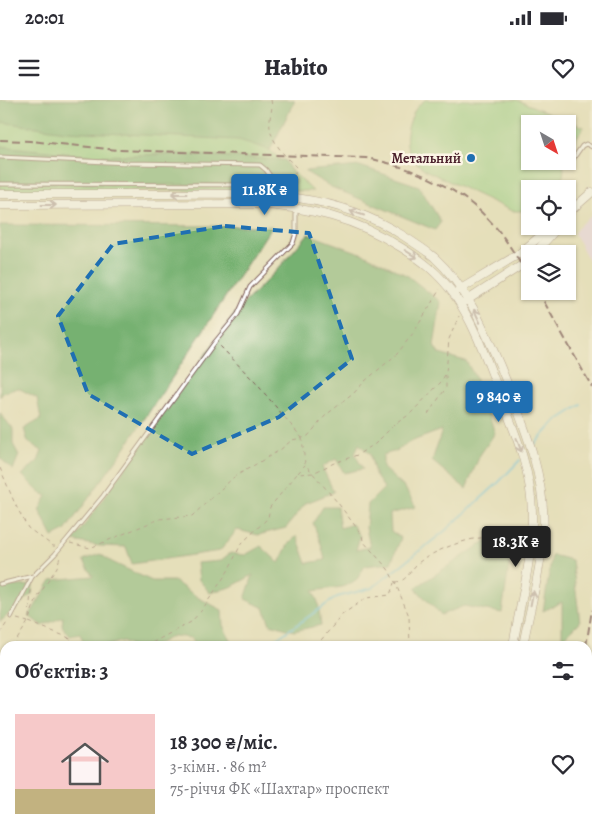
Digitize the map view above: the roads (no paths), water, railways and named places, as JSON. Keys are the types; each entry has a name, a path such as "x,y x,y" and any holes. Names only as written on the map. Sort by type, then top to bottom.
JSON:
{"main road":[{"path":"576,206 592,192"},
{"path":"0,194 284,196 298,198 336,205 368,217 393,229 433,257 462,288 469,299 497,360 538,470 542,499 543,540 524,641"},
{"path":"576,208 584,199"},
{"path":"0,205 256,204 296,208 333,216 363,226 427,263 453,293 473,327 522,450 531,490 531,540 514,641"},
{"path":"453,293 519,254 541,235"},
{"path":"542,245 551,235"},
{"path":"460,305 521,266"}],"lane":[{"path":"576,155 582,146 586,144 592,147"},
{"path":"0,157 128,163 260,165 266,170 284,196"},
{"path":"0,184 276,185"},
{"path":"11,617 33,576 55,554 102,496 215,342 238,314 250,287 293,243 296,233 296,208"},
{"path":"0,584 33,576"}],"waterway":[{"path":"534,445 556,421 581,405"},
{"path":"273,641 337,597 372,588 445,531 498,483 520,460"}],"railway":[{"path":"0,140 30,141 118,150 366,158 415,172 432,179 462,197 488,219 511,248 521,264"},
{"path":"543,300 592,387"},
{"path":"587,641 592,610"}],"place":[{"name":"Метальний","path":"471,158"}]}
